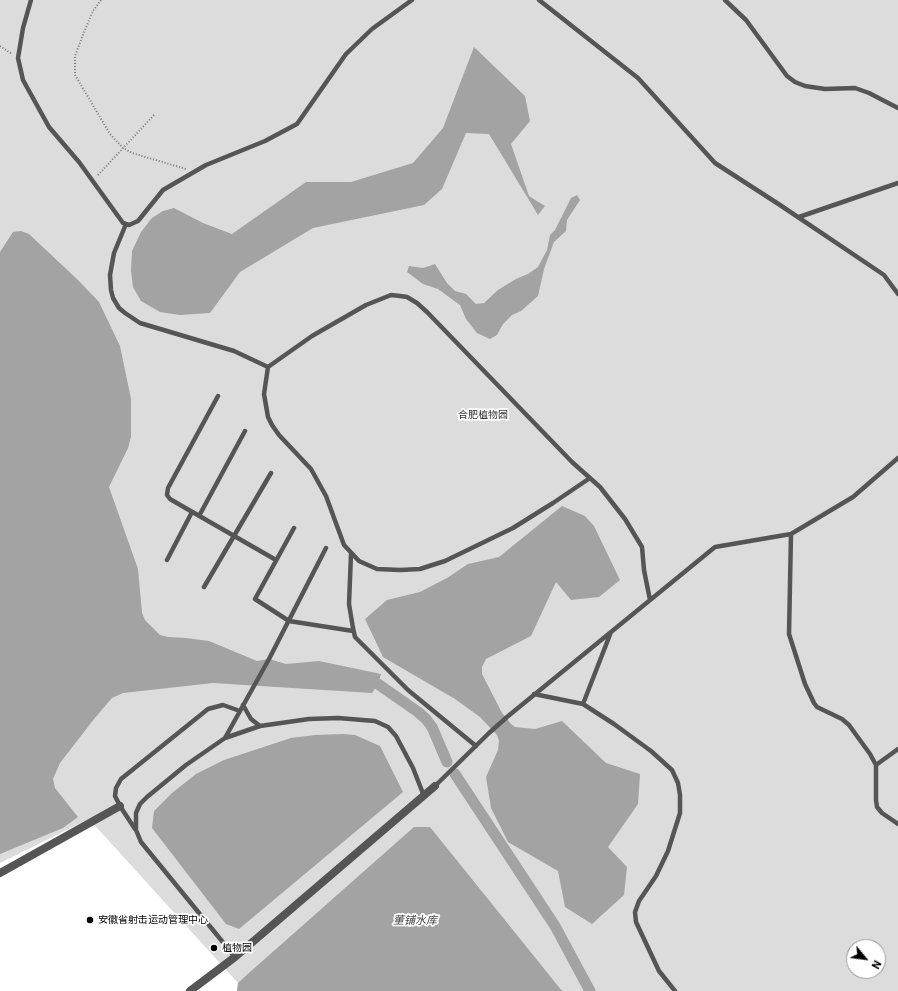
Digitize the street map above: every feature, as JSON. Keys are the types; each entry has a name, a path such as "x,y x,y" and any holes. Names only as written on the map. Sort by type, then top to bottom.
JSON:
{"street":[{"path":"190,991 235,957 435,786"},
{"path":"0,873 120,806"}],"lane":[{"path":"31,0 18,58 23,80 49,127 93,180 123,223 130,225 138,221 163,190 206,166 265,141 297,124 346,54 372,29 412,0"},
{"path":"539,0 638,78 715,163 884,275 898,294"},
{"path":"725,0 746,20 786,76 805,86 825,89 855,88 869,93 898,108"},
{"path":"799,218 898,183"},
{"path":"126,224 114,253 110,275 113,298 120,308 140,323 234,351 268,367"},
{"path":"590,478 513,528 445,561 420,569 400,570 377,568 359,561 344,546 326,496 311,469 279,435 268,417 264,394 268,367 312,336 366,305 391,296 407,297 417,303 566,456 600,486 625,519 642,547 644,570 650,600"},
{"path":"218,396 168,488 168,495 170,499 276,560"},
{"path":"199,516 245,431"},
{"path":"435,786 507,716 715,547 790,534 852,497 898,458"},
{"path":"204,587 233,536 272,473"},
{"path":"167,560 192,512"},
{"path":"294,528 255,599 289,621 353,631"},
{"path":"790,534 789,634 805,684 817,707 836,716 849,725 870,754 876,765 877,807 882,814 898,824"},
{"path":"225,738 269,659 326,548"},
{"path":"351,554 349,604 355,637 408,690 476,746"},
{"path":"583,704 611,632"},
{"path":"534,694 583,704 651,751 672,770 678,783 681,800 680,813 668,851 656,876 639,902 635,912 636,922 659,971 675,991"},
{"path":"235,957 141,842 136,830 115,796 116,788 121,779 208,709 223,705 240,711"},
{"path":"243,705 251,719 260,726"},
{"path":"136,830 136,813 143,800 186,765 225,738 260,726 309,719 338,718 375,721 385,724 396,736 405,752 417,775 424,796"},
{"path":"876,765 898,749"}],"path":[{"path":"101,0 84,32 76,56 75,75 110,134 123,148 132,153 195,172"},
{"path":"0,46 18,58"},
{"path":"93,180 154,114"}],"green space":[{"name":"合肥植物园","path":"0,0 898,0 898,991 237,991 238,983 89,819 0,863"}],"water":[{"path":"474,47 525,96 530,121 511,144 529,196 545,206 538,215 489,134 466,133 442,189 424,205 313,228 240,272 210,313 180,315 160,312 141,301 133,287 131,271 132,251 141,232 152,218 163,211 174,208 203,223 232,234 306,182 351,182 413,163 443,128"},
{"path":"577,195 580,200 567,220 566,231 554,242 544,269 538,296 521,311 512,315 503,324 497,335 490,339 477,333 466,319 460,305 438,289 423,284 407,272 409,266 423,268 435,264 447,283 455,291 466,294 476,304 484,303 498,290 538,267 547,250 550,235 555,230 571,198"},
{"path":"21,231 29,234 99,302 120,346 131,399 131,437 128,448 109,487 138,569 142,613 145,620 160,635 209,641 257,661 269,659 286,664 319,661 381,674 378,684 372,693 213,683 123,693 112,698 60,763 53,779 55,788 78,817 63,828 0,854 0,252 13,232"},
{"path":"562,506 585,516 594,526 620,580 599,597 571,600 556,582 531,636 486,659 482,667 482,674 502,713 515,727 535,729 562,721 606,763 640,774 638,804 608,847 627,867 624,895 592,924 565,907 558,871 508,842 491,808 486,777 498,750 499,741 497,735 480,717 455,699 383,657 365,619 387,600 420,592 447,578 468,564 499,557"},
{"path":"343,734 355,735 380,746 403,792 239,929 226,924 152,828 154,811 172,793 196,774 224,760 291,738"},
{"name":"董铺水库","path":"414,827 430,827 562,991 237,991 238,983"}],"waterway":[{"path":"378,684 426,719 432,727 447,762"},
{"path":"455,774 555,926 590,991"}],"place":[{"name":"安徽省射击运动管理中心","path":"90,920"},
{"name":"植物园","path":"214,948"}]}
